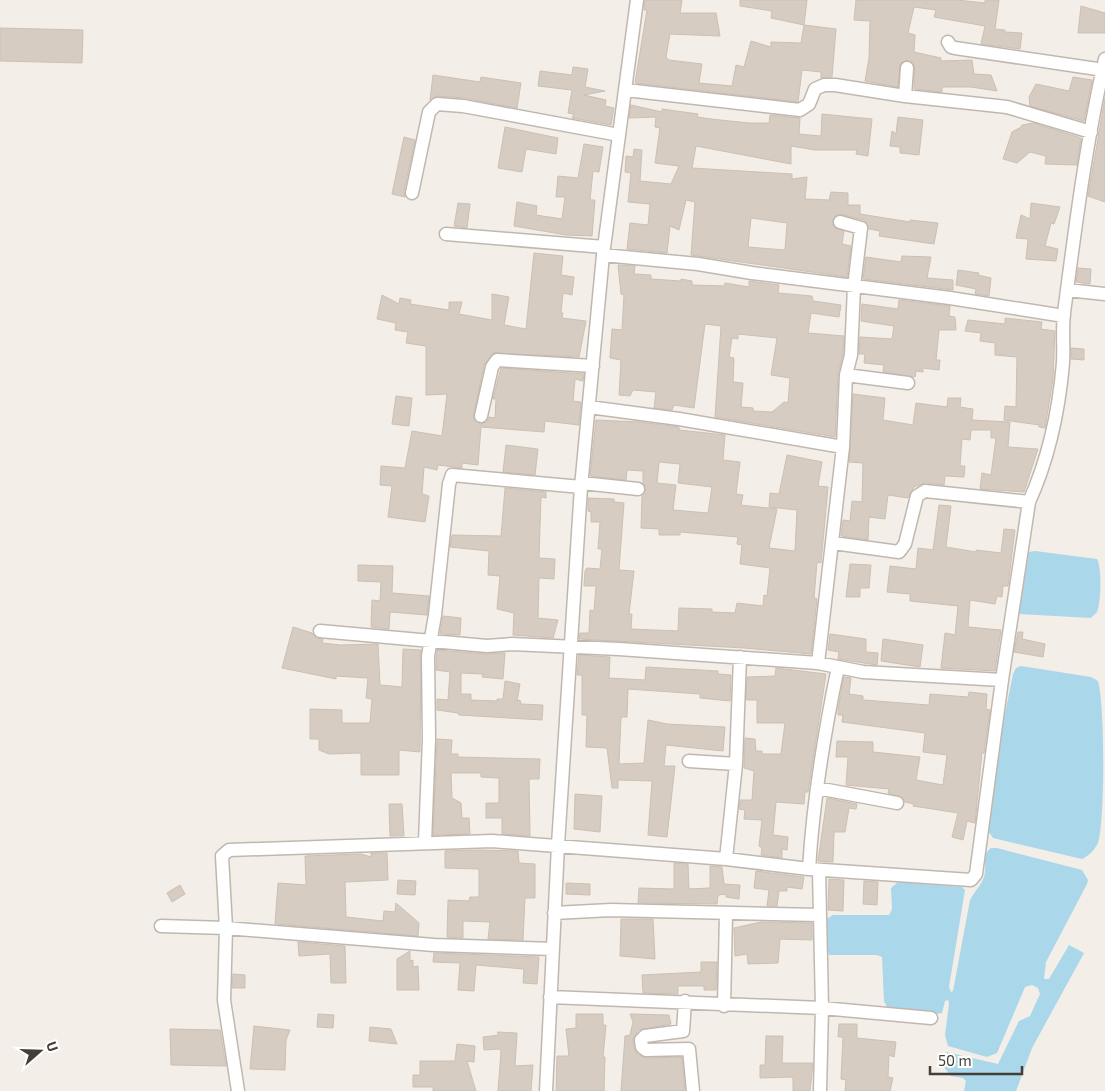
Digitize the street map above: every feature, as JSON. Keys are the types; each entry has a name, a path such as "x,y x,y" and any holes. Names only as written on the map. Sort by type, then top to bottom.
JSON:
{"street":[{"path":"546,1091 569,648 582,485 604,251 637,0"},
{"path":"238,1091 224,1000 226,928 222,856 226,851 468,840 558,845 726,859 814,870 972,880 976,874 1002,680 1029,502 1037,484 1055,417 1062,363 1067,290 1091,132 1104,64 955,48 951,47 948,42"},
{"path":"905,96 907,68"},
{"path":"626,90 800,110 809,104 815,89 824,85 1007,107 1091,132"},
{"path":"412,193 429,112 437,104 463,106 619,135"},
{"path":"818,663 833,543 842,447 846,375 851,356 854,287 861,228 840,222"},
{"path":"446,234 604,251 854,287 950,298 1064,316"},
{"path":"1067,290 1105,294"},
{"path":"482,416 492,367 497,360 593,366"},
{"path":"846,375 908,383"},
{"path":"589,407 679,419 842,447"},
{"path":"425,842 429,739 428,656 449,484 452,475 638,489"},
{"path":"833,543 899,552 905,544 917,496 922,492 1029,502"},
{"path":"320,630 431,642 487,646 512,644 619,649 740,657 818,663 863,672 1002,680"},
{"path":"726,859 736,764 740,657"},
{"path":"820,1091 822,1008 819,915 814,870 817,788 827,717 838,667"},
{"path":"689,761 736,764"},
{"path":"817,788 897,803"},
{"path":"554,913 617,910 819,915"},
{"path":"724,1006 726,914"},
{"path":"161,926 226,928 434,945 552,949"},
{"path":"550,997 684,1001 724,1006 822,1008 931,1018"},
{"path":"684,1001 683,1031 645,1036 641,1040 642,1047 646,1050 689,1049 693,1091"}],"water":[{"path":"1035,551 1097,559 1100,577 1099,601 1097,612 1091,618 1019,614 1018,608 1026,556 1029,552"},
{"path":"1021,666 1091,677 1098,681 1103,737 1102,812 1098,843 1082,859 993,838 988,831 997,753 1013,674 1016,668"},
{"path":"991,848 1082,870 1088,880 1087,884 1046,962 1044,979 1049,979 1069,945 1084,953 1032,1048 1016,1091 964,1091 966,1081 963,1078 951,1076 943,1066 946,1052 998,1064 1019,1021 1030,1016 1040,994 1038,988 1032,985 1025,987 997,1053 987,1057 948,1046 945,1035 948,1000 945,1001 942,1013 936,1014 887,1007 884,1001 882,957 877,955 829,955 825,920 833,915 889,915 892,909 891,888 898,882 962,887 965,890 949,987 951,992 953,991 970,900 985,875 985,856"}],"building":[{"path":"645,0 682,0 680,13 716,13 720,36 670,34 666,57 669,60 702,64 699,83 732,86 736,65 744,67 751,41 771,47 771,42 801,43 804,25 836,29 832,77 821,78 821,72 802,70 798,102 635,83 647,10 644,10"},
{"path":"740,0 807,0 804,25 771,18 772,11 740,6"},
{"path":"856,0 957,0 985,3 985,0 999,0 995,29 1005,30 1005,32 1022,33 1020,49 981,44 985,26 934,17 936,10 914,7 908,33 915,35 914,52 941,58 941,61 972,60 974,74 991,75 997,91 971,87 942,87 942,92 914,89 914,65 907,60 900,64 898,87 865,81 869,58 870,21 854,20"},
{"path":"1081,6 1105,13 1105,33 1078,33"},
{"path":"0,28 83,30 82,63 0,61"},
{"path":"573,67 588,69 585,87 605,91 584,95 606,100 605,106 614,108 611,125 572,118 574,114 568,113 572,90 538,86 540,71 572,75"},
{"path":"433,75 480,82 481,77 521,83 517,108 464,98 437,96 430,100"},
{"path":"1073,77 1092,80 1084,121 1030,106 1029,97 1036,84 1069,91"},
{"path":"1105,98 1105,202 1088,196"},
{"path":"631,105 662,112 662,109 698,114 697,117 749,123 769,123 770,115 800,118 799,134 821,136 822,114 872,119 868,156 856,154 857,150 815,150 791,146 791,164 696,146 692,168 792,174 792,179 807,177 805,199 829,200 831,192 848,193 848,205 860,205 860,214 910,222 910,220 938,223 934,244 879,236 880,231 869,229 864,220 839,214 834,217 832,224 835,228 844,231 842,244 851,246 847,277 691,255 695,202 686,200 679,230 670,226 667,253 627,249 630,223 648,225 650,204 628,202 631,173 625,172 626,156 633,157 634,149 642,150 640,181 671,184 679,166 655,163 660,128 655,127 656,117 629,118","holes":["751,218 787,223 785,250 748,247"]},
{"path":"898,117 923,120 919,155 900,153 900,147 890,146 892,131 896,134"},
{"path":"1033,123 1081,138 1077,165 1045,164 1046,156 1030,152 1017,163 1003,159 1012,132 1022,125"},
{"path":"505,127 558,138 556,154 526,149 522,172 498,168"},
{"path":"404,137 415,140 404,191 405,197 392,194"},
{"path":"584,144 603,147 599,172 593,171 590,200 595,200 592,236 566,235 514,226 517,202 537,206 536,215 562,219 565,197 556,197 558,176 578,178"},
{"path":"458,203 470,204 467,228 454,226"},
{"path":"1031,203 1060,207 1054,224 1051,223 1045,246 1058,249 1056,261 1026,259 1028,239 1016,238 1021,215 1030,219"},
{"path":"534,253 563,256 561,275 574,277 572,295 563,293 561,313 563,313 562,318 586,321 579,357 493,353 484,365 473,418 480,424 487,422 489,417 495,418 496,399 493,399 501,368 584,374 583,381 575,379 573,401 581,402 579,425 545,421 544,432 481,427 478,465 462,463 462,468 438,465 437,470 424,467 422,494 429,496 425,522 388,517 392,486 380,485 381,466 405,468 412,431 442,436 447,394 426,395 426,346 406,343 408,332 395,330 396,323 377,319 382,295 399,304 400,298 411,300 410,304 449,310 449,302 462,302 459,314 492,320 492,294 509,297 504,325 526,329"},
{"path":"902,256 931,257 927,278 953,280 953,290 863,279 866,257 901,262"},
{"path":"618,265 635,266 634,274 651,275 651,279 681,281 681,279 692,281 692,285 724,286 725,283 749,287 749,281 779,285 778,293 812,296 813,301 841,305 839,317 811,313 808,333 844,336 843,354 838,374 835,437 715,417 721,326 705,324 694,408 674,405 672,410 654,408 656,392 633,390 630,396 619,395 621,360 610,358 612,329 622,330 624,295 621,294","holes":["738,334 777,338 771,375 790,378 788,403 784,402 772,412 753,411 753,408 741,407 743,383 733,382 734,358 729,357 732,338 738,339"]},
{"path":"1078,268 1091,269 1090,284 1076,282"},
{"path":"958,270 979,273 978,275 991,278 989,296 975,294 976,289 956,285"},
{"path":"899,300 950,306 949,316 955,317 956,330 939,330 936,360 940,360 939,370 923,368 923,372 916,371 915,377 883,372 884,365 864,363 865,354 859,354 860,337 892,339 894,326 861,321 862,304 898,309"},
{"path":"1005,318 1042,322 1041,329 1055,331 1053,379 1045,428 1039,427 1039,425 1004,420 1005,406 1016,407 1017,357 995,355 995,343 980,341 981,333 965,331 968,320 1005,324"},
{"path":"1071,348 1084,349 1084,360 1071,359"},
{"path":"853,394 885,398 883,420 913,425 916,403 947,407 948,398 961,398 960,407 973,409 972,420 1010,422 1008,447 1038,449 1024,492 980,489 982,473 991,475 996,438 991,438 991,430 971,430 970,440 962,439 960,466 965,466 964,477 945,476 944,485 926,483 914,487 908,498 888,495 885,519 869,517 868,540 841,536 843,520 850,521 852,501 862,502 863,463 849,462"},
{"path":"396,396 412,398 409,426 392,424"},
{"path":"596,420 639,422 679,427 679,430 725,435 723,460 740,462 736,494 743,495 741,505 777,509 769,548 795,551 797,510 769,507 770,493 779,494 787,455 822,462 818,486 828,487 821,563 817,562 814,598 817,599 811,654 744,648 579,639 580,633 589,633 590,610 594,611 596,586 584,586 585,571 587,568 600,569 602,549 598,549 600,522 591,522 591,512 588,511 588,498 614,499 614,502 624,503 619,570 634,571 629,614 632,614 631,629 678,631 679,608 712,609 712,612 735,613 737,603 763,606 764,595 767,596 770,568 740,564 742,545 737,544 738,537 680,532 680,535 659,535 659,529 641,528 642,496 646,489 643,483 643,471 627,470 626,480 590,476","holes":["659,462 680,464 678,483 712,487 708,513 673,510 676,485 657,483"]},
{"path":"506,445 538,449 535,475 503,472"},
{"path":"505,488 546,492 546,498 541,497 539,558 555,559 554,579 539,578 538,618 558,620 553,638 513,635 514,613 497,609 500,576 488,575 489,551 450,547 452,535 501,536"},
{"path":"939,505 951,506 946,547 976,552 976,550 1001,553 1004,529 1015,530 1008,586 1003,586 1002,597 997,596 995,604 970,600 968,627 1001,630 995,671 941,668 945,633 955,635 958,606 910,601 910,594 887,592 890,566 916,569 918,548 933,550"},
{"path":"850,564 871,565 869,588 860,588 860,597 846,597"},
{"path":"358,565 393,566 392,593 429,596 427,615 390,612 389,629 371,627 372,600 380,601 381,582 358,581"},
{"path":"443,616 461,618 460,635 440,634"},
{"path":"293,627 312,633 316,638 323,639 322,643 340,645 378,644 380,685 402,687 403,649 421,650 420,752 399,750 399,775 361,775 361,753 329,754 319,750 319,739 310,739 310,709 342,710 342,723 370,723 372,699 366,698 368,678 336,676 336,679 282,668"},
{"path":"1018,632 1023,632 1022,639 1045,644 1043,657 1014,652"},
{"path":"830,634 866,639 866,652 878,653 877,665 838,659 839,652 828,650"},
{"path":"883,639 923,645 920,667 881,661"},
{"path":"437,650 486,654 505,653 503,679 482,677 483,674 461,673 461,694 471,694 471,700 497,701 497,699 503,699 505,681 520,684 517,701 520,700 521,704 543,705 542,720 459,715 458,713 437,710 437,699 448,700 450,672 436,670"},
{"path":"579,655 610,657 609,678 645,680 646,667 718,671 718,674 731,675 730,701 700,698 700,694 628,689 627,717 621,717 619,764 644,763 648,720 667,724 725,727 723,751 666,745 664,766 675,766 667,837 648,835 652,781 618,780 618,788 612,788 607,748 586,747 587,715 582,715 582,675 577,675"},
{"path":"776,668 826,674 808,792 805,792 804,804 776,802 773,835 788,837 787,850 782,849 782,858 761,855 762,848 759,846 762,820 744,819 745,810 739,809 740,800 752,800 754,771 744,768 745,738 755,739 756,751 762,751 762,754 781,754 785,723 757,723 757,700 746,700 747,677 775,676"},
{"path":"844,677 851,678 849,694 863,696 863,700 929,705 930,694 968,697 969,692 987,694 986,709 990,710 984,753 982,753 975,823 967,821 963,840 952,837 958,813 913,806 914,804 905,802 902,797 888,793 889,789 846,785 848,757 836,757 837,741 873,742 873,752 920,757 916,780 943,785 947,755 923,752 925,733 842,722 843,715 838,715 838,710"},
{"path":"437,739 452,740 451,754 458,754 458,757 540,759 539,779 529,779 530,836 502,834 502,818 486,818 486,803 499,803 499,778 481,777 481,773 451,773 452,798 461,803 462,818 469,818 470,834 433,835"},
{"path":"575,794 602,796 600,832 574,829"},
{"path":"827,798 857,804 856,809 849,808 845,832 834,832 833,862 818,861"},
{"path":"389,804 402,804 404,836 390,836"},
{"path":"445,851 518,851 519,863 535,864 535,898 525,898 523,940 488,939 490,922 463,921 463,938 447,937 448,900 469,901 470,897 479,897 479,869 445,868"},
{"path":"371,853 387,853 388,880 345,882 346,917 383,921 384,911 395,912 396,903 419,923 418,936 275,924 278,883 306,885 305,856 361,854 371,857"},
{"path":"674,863 688,864 689,889 710,888 710,866 722,867 724,884 740,885 739,899 726,897 726,894 718,895 717,904 638,903 639,888 674,889"},
{"path":"756,871 804,877 802,889 787,887 787,891 779,891 777,906 767,906 769,890 754,888"},
{"path":"829,879 844,880 843,911 828,910"},
{"path":"398,880 416,881 415,895 397,894"},
{"path":"864,881 878,882 877,905 863,904"},
{"path":"566,883 590,884 590,895 566,894"},
{"path":"180,885 185,894 172,902 167,893"},
{"path":"621,919 653,919 655,959 620,956"},
{"path":"761,922 812,923 812,940 780,939 778,963 748,964 747,954 735,956 734,928"},
{"path":"298,942 345,946 346,983 331,983 330,954 299,956"},
{"path":"410,951 410,961 413,960 413,967 418,966 419,990 397,990 397,959"},
{"path":"434,953 539,957 537,984 523,983 524,969 476,965 474,991 458,990 460,963 433,962"},
{"path":"701,962 717,962 716,990 704,990 704,986 678,986 678,994 643,993 642,975 701,972"},
{"path":"233,974 245,975 245,988 232,988"},
{"path":"318,1014 334,1015 333,1028 317,1027"},
{"path":"576,1014 603,1014 603,1025 606,1025 603,1057 605,1057 604,1091 556,1091 557,1056 569,1056 566,1029 576,1028"},
{"path":"630,1014 669,1015 671,1024 639,1030 633,1038 634,1048 637,1054 646,1058 682,1057 685,1091 621,1091 625,1036 630,1035 633,1022"},
{"path":"839,1024 857,1024 857,1038 896,1042 894,1057 889,1055 888,1077 893,1078 890,1091 845,1091 846,1080 841,1079 843,1037 838,1037"},
{"path":"254,1026 290,1030 286,1040 285,1070 250,1069"},
{"path":"370,1027 391,1029 397,1044 369,1041"},
{"path":"170,1029 220,1030 226,1066 171,1065"},
{"path":"497,1032 517,1033 515,1066 533,1065 531,1091 498,1091 501,1051 499,1049 484,1050 483,1037 499,1035"},
{"path":"766,1036 783,1036 782,1063 813,1063 810,1091 793,1091 793,1077 760,1078 760,1065 765,1065"},
{"path":"457,1044 475,1046 474,1062 467,1061 476,1091 433,1091 433,1087 413,1087 413,1075 420,1075 420,1061 455,1061"}]}
